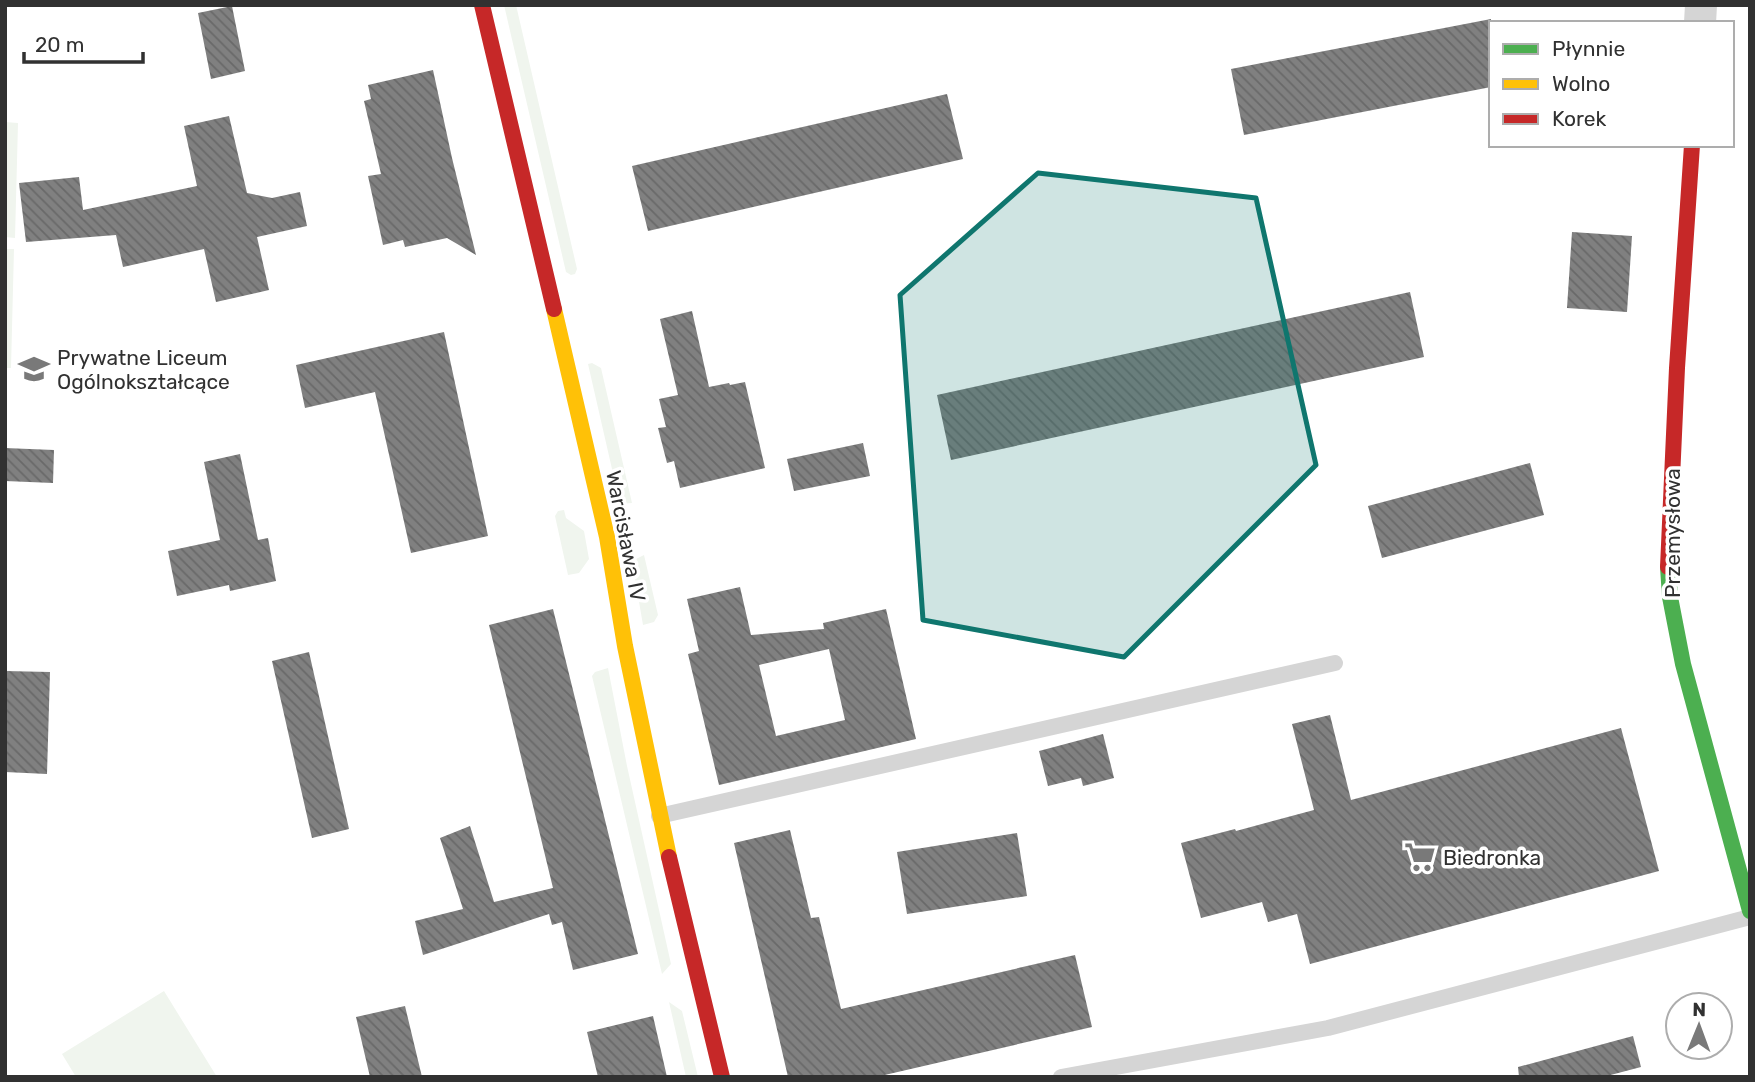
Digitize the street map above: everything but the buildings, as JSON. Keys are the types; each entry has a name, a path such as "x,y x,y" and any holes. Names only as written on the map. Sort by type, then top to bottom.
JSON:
{"street":[{"name":"Warcisława IV","path":"482,5 607,537 625,646 659,816 722,1077"},
{"name":"Przemysłowa","path":"1692,147 1669,521 1668,578 1683,664 1750,911"}],"lane":[{"path":"659,816 1335,663"},
{"path":"1061,1077 1328,1028 1750,917"}],"highlighted area":[{"path":"1038,173 1256,198 1316,465 1124,657 923,620 900,295"}],"shaded area":[{"path":"504,5 516,5 577,269 575,274 566,272"},
{"path":"5,122 18,123 15,238 5,237"},
{"path":"5,249 14,249 11,368 5,368"},
{"path":"592,363 601,368 632,503 620,504 588,364"},
{"path":"564,510 566,518 584,531 589,559 579,573 568,575 555,516 558,511"},
{"path":"644,555 658,615 654,622 643,625 632,561"},
{"path":"608,668 671,964 662,974 592,676 595,672"},
{"path":"164,991 217,1077 76,1077 62,1054"},
{"path":"669,1002 682,1011 698,1077 686,1077"}],"traffic: fast":[{"path":"1668,567 1670,597 1683,664 1750,911"}],"traffic: slow":[{"path":"554,309 607,537 625,646 669,857"}],"traffic: jam":[{"path":"482,5 554,309"},
{"path":"1668,567 1677,368 1692,147"},
{"path":"669,857 722,1077"}],"place":[{"name":"Prywatne Liceum Ogólnokształcące","path":"34,369"},
{"name":"Biedronka","path":"1420,857"}]}
